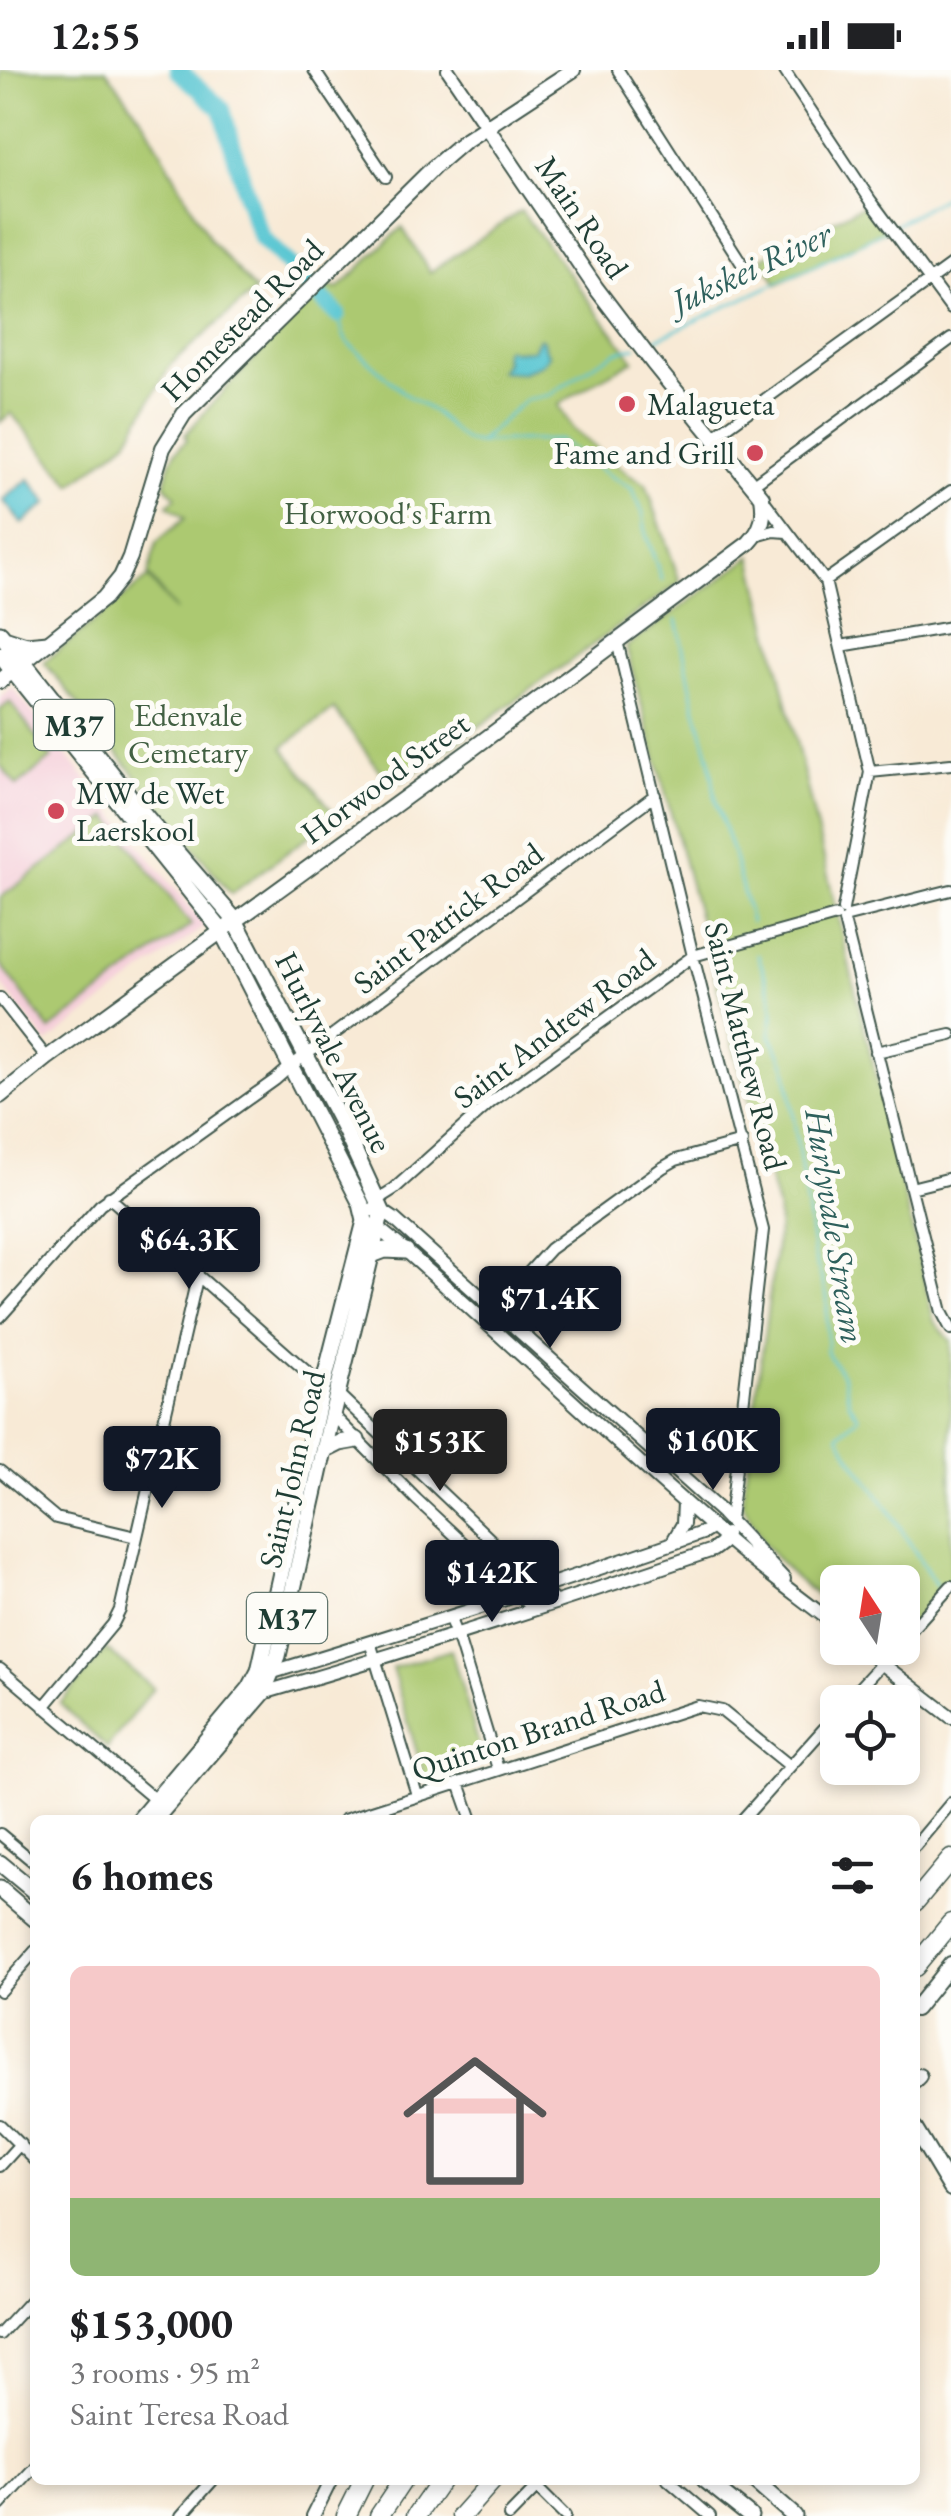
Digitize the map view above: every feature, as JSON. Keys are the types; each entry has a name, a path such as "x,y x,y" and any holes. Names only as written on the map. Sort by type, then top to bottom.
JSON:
{"highway":[{"path":"920,1884 951,1851"},
{"path":"920,1896 951,1860"},
{"path":"920,1943 951,1909"},
{"path":"920,1961 951,1923"},
{"path":"346,2516 362,2485"},
{"path":"380,2516 400,2485"},
{"path":"416,2516 438,2485"},
{"path":"460,2516 488,2485"}],"main road":[{"name":"Homestead Road","path":"12,671 104,598 121,578 163,448 184,414 434,167 463,142 573,70"},
{"name":"Main Road","path":"486,126 596,288 757,491"},
{"path":"434,167 478,141 490,142 504,152"},
{"path":"756,536 764,517 757,491"},
{"name":"Horwood Street","path":"0,1096 756,536"},
{"path":"1,642 48,642"},
{"name":"M37","path":"1,642 12,671 146,818 228,925"},
{"name":"Hurlyvale Avenue","path":"228,925 298,1061 372,1228"},
{"name":"Hurlyvale Avenue","path":"298,1061 345,1130 380,1205"},
{"path":"348,1179 364,1254 406,1251"},
{"name":"Saint John Road","path":"266,1671 327,1388 380,1205"},
{"name":"Saint John Road","path":"158,1809 256,1691 278,1656 332,1415 327,1388"},
{"path":"324,1451 357,1440"},
{"path":"0,1864 30,1888"},
{"path":"0,1889 30,1915"},
{"path":"920,2003 951,1964"},
{"path":"920,2138 951,2188"},
{"path":"920,2151 941,2174"},
{"path":"711,2485 750,2516"},
{"path":"759,2485 794,2516"}],"street":[{"path":"314,70 386,177"},
{"name":"Main Road","path":"448,70 486,126"},
{"path":"618,70 746,270"},
{"path":"784,70 871,202 951,309"},
{"path":"713,437 951,265"},
{"path":"951,339 757,491 825,581 841,646 870,772 843,916 942,1312 951,1329"},
{"path":"825,581 951,491"},
{"path":"756,536 788,532"},
{"path":"841,646 951,627"},
{"name":"Saint Matthew Road","path":"617,641 761,1217 763,1243 724,1538"},
{"path":"870,772 951,764"},
{"name":"Saint Patrick Road","path":"0,1317 90,1213 109,1197 275,1080 655,794"},
{"name":"Saint Andrew Road","path":"380,1205 491,1102 693,956 951,890"},
{"path":"0,998 47,1058"},
{"path":"876,1052 951,1036"},
{"path":"490,1315 550,1249 662,1168 676,1160 742,1142"},
{"path":"911,1188 951,1178"},
{"path":"109,1197 327,1388 557,1603"},
{"path":"363,1209 380,1205"},
{"name":"Hurlyvale Avenue","path":"380,1205 684,1503 820,1613"},
{"name":"Hurlyvale Avenue","path":"372,1228 490,1315 725,1516 791,1590"},
{"path":"44,1707 119,1614 198,1274"},
{"path":"332,1415 535,1610"},
{"path":"0,1471 56,1518 136,1537"},
{"path":"416,1499 431,1483"},
{"path":"672,1543 683,1524 684,1503"},
{"name":"Saint Matthew Road","path":"712,1527 725,1516"},
{"path":"266,1671 541,1588 712,1527"},
{"path":"713,1550 724,1538"},
{"path":"256,1691 376,1660 713,1550 738,1550"},
{"path":"920,1620 951,1586"},
{"path":"449,1617 498,1769"},
{"path":"370,1642 417,1795"},
{"path":"862,1685 881,1665"},
{"path":"883,1665 951,1717"},
{"path":"0,1670 158,1809"},
{"name":"Quinton Brand Road","path":"359,1815 698,1706 722,1711 790,1766"},
{"path":"746,1815 820,1732"},
{"path":"459,1783 470,1815"},
{"path":"920,1840 951,1803"},
{"path":"0,1834 30,1860"},
{"path":"0,1992 30,1957"},
{"path":"0,2125 30,2155"},
{"path":"0,2166 20,2144"},
{"path":"0,2334 30,2301"},
{"path":"0,2505 30,2472"},
{"path":"180,2516 208,2485"},
{"path":"313,2516 328,2485"},
{"path":"509,2516 539,2485"},
{"path":"541,2485 565,2516"},
{"path":"674,2485 710,2516"}],"shaded area":[{"name":"MW de Wet Laerskool","path":"12,687 205,926 47,1043 0,982 0,697"}],"green space":[{"path":"0,70 106,70 146,124 210,240 255,291 171,364 127,441 72,485 11,413 0,422"},
{"path":"871,201 890,228 777,284 762,258"},
{"name":"Horwood's Farm","path":"521,211 634,360 558,405 573,430 646,484 680,582 402,782 386,779 334,709 283,747 336,816 231,894 44,662 148,578 176,611 148,575 157,542 185,518 168,505 176,497 165,485 172,460 187,440 185,435 323,285 338,289 402,227 430,272"},
{"path":"752,556 934,1321 951,1341 951,1577 920,1614 920,1565 820,1565 820,1598 763,1543 742,1502 779,1223 777,1207 626,647"},
{"path":"10,702 52,758 17,786 0,765 0,710"},
{"path":"109,817 191,925 50,1030 0,963 0,898"},
{"path":"106,1649 153,1688 107,1748 60,1704"},
{"path":"451,1650 484,1762 425,1780 392,1668"}],"water":[{"path":"539,338 549,355 542,364 521,373 500,371 507,348 533,350"},
{"path":"29,479 48,503 22,524 3,500"}],"waterway":[{"path":"178,70 222,109 262,238 337,314"},
{"name":"Jukskei River","path":"896,224 951,193"},
{"name":"Jukskei River","path":"648,343 889,228"},
{"name":"Hurlyvale Stream","path":"337,314 347,342 458,435 479,443 525,400 550,395 598,362 636,347"},
{"name":"Jukskei River","path":"481,443 559,440 632,489 662,580"},
{"name":"Hurlyvale Stream","path":"677,620 716,802 751,922"},
{"name":"Hurlyvale Stream","path":"758,955 772,998 770,1034 786,1066 814,1255 827,1296 827,1353 844,1377 849,1402 859,1417 839,1435 937,1587"}],"place":[{"name":"Malagueta","path":"627,404"},
{"name":"Fame and Grill","path":"755,453"},
{"name":"MW de Wet Laerskool","path":"56,811"}],"park label":[{"name":"Edenvale Cemetary","path":"188,734"}]}
